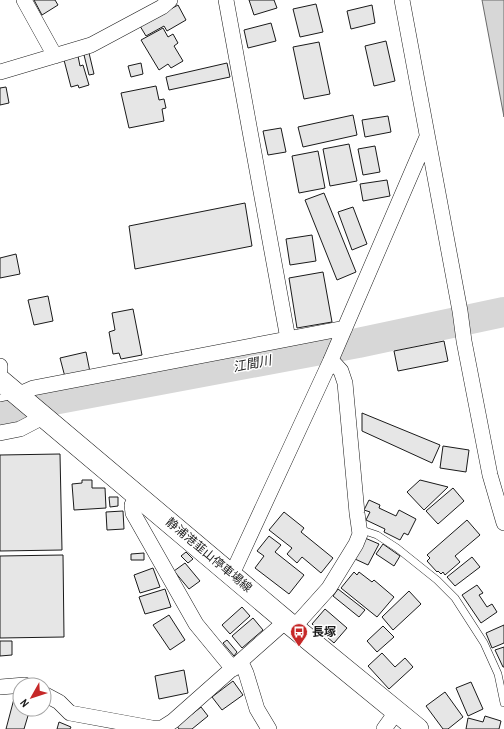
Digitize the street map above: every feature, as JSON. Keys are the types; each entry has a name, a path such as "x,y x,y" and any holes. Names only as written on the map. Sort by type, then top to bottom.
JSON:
{"main road":[{"name":"静浦港韮山停車場線","path":"0,380 8,396 39,414 418,729"}],"street":[{"path":"24,0 55,56"},
{"path":"0,72 91,45 162,7 170,0"},
{"path":"226,0 288,339"},
{"path":"402,0 490,475 504,523"},
{"path":"232,574 331,360 427,137"},
{"path":"8,396 33,388 288,339 343,331"},
{"path":"52,698 59,702 70,713 152,728 162,728 173,721 237,665 290,624 329,588 356,544 360,534 345,383 341,371 331,360"},
{"path":"0,433 20,429 39,414"},
{"path":"138,496 132,505 133,513 196,624 246,673 257,709 268,729"},
{"path":"0,687 12,686"},
{"path":"384,729 397,711"}],"lane":[{"path":"359,529 377,535 398,548 437,580 455,598 484,643 498,674 504,703"}],"shaded area":[{"path":"482,0 504,0 504,117"}],"building":[{"path":"34,0 55,0 58,5 42,15"},
{"path":"249,0 274,0 277,8 254,15"},
{"path":"316,4 323,32 300,37 293,9"},
{"path":"178,5 186,20 167,31 164,26 146,36 140,26"},
{"path":"372,5 375,23 351,29 347,11"},
{"path":"271,23 276,41 248,48 244,30"},
{"path":"163,28 168,37 173,34 178,43 174,46 183,61 171,68 168,64 159,70 141,40"},
{"path":"386,41 395,81 374,86 365,46"},
{"path":"319,42 330,94 304,99 293,47"},
{"path":"89,53 94,74 89,75 84,55"},
{"path":"78,56 80,66 83,65 89,85 79,88 78,85 71,87 64,60"},
{"path":"141,63 143,74 131,77 128,66"},
{"path":"227,63 230,77 169,90 166,77"},
{"path":"156,86 159,100 164,99 166,108 162,109 164,121 129,128 121,93"},
{"path":"6,87 9,103 0,105 0,88"},
{"path":"353,115 357,135 303,147 298,127"},
{"path":"388,116 391,132 365,137 362,120"},
{"path":"281,128 286,152 268,155 263,131"},
{"path":"349,144 357,181 330,186 323,149"},
{"path":"375,146 380,172 363,175 358,149"},
{"path":"318,151 325,188 299,193 292,156"},
{"path":"387,180 390,196 363,201 360,184"},
{"path":"324,193 356,272 337,280 305,200"},
{"path":"245,203 252,246 135,269 129,226"},
{"path":"353,207 367,244 352,250 338,212"},
{"path":"312,235 316,261 290,265 286,239"},
{"path":"16,254 20,274 0,278 0,258"},
{"path":"323,272 332,322 297,328 289,278"},
{"path":"48,296 53,321 34,325 28,300"},
{"path":"133,309 142,355 121,359 119,353 113,354 109,332 115,330 112,313"},
{"path":"444,341 448,361 398,371 394,351"},
{"path":"86,352 90,372 65,377 60,358"},
{"path":"362,413 440,445 432,463 362,431"},
{"path":"443,446 469,450 466,472 440,468"},
{"path":"60,454 62,550 0,551 0,455"},
{"path":"82,480 92,480 92,488 105,488 106,508 74,510 72,484 82,483"},
{"path":"420,480 448,487 424,510 407,492"},
{"path":"453,488 464,501 438,524 426,511"},
{"path":"109,497 118,497 118,506 110,507"},
{"path":"369,500 380,505 379,508 396,516 399,510 416,519 408,535 404,533 400,540 384,532 385,529 366,520 370,512 364,510"},
{"path":"123,511 124,529 107,530 106,512"},
{"path":"284,512 304,528 301,532 333,558 321,573 302,557 297,563 287,554 292,548 269,530"},
{"path":"467,520 480,535 455,556 460,562 445,575 443,572 441,574 438,571 437,572 427,561 430,558 427,555"},
{"path":"269,536 281,545 275,552 304,575 289,594 255,568 264,556 257,551"},
{"path":"365,538 379,544 368,565 355,559"},
{"path":"383,544 400,556 394,566 376,554"},
{"path":"186,552 193,559 188,563 181,556"},
{"path":"144,553 144,560 131,560 131,554"},
{"path":"63,555 64,637 0,638 0,556"},
{"path":"472,557 480,567 455,586 447,577"},
{"path":"185,563 200,581 189,589 174,571"},
{"path":"153,568 160,587 140,593 134,575"},
{"path":"354,572 357,575 359,572 372,582 374,580 394,597 377,617 341,588"},
{"path":"477,585 483,593 479,595 487,607 492,604 497,612 481,623 462,595"},
{"path":"165,589 171,607 145,614 139,597"},
{"path":"338,589 365,610 359,617 333,596"},
{"path":"409,591 421,604 393,630 382,617"},
{"path":"242,607 250,616 230,634 222,625"},
{"path":"325,609 347,628 334,643 312,624"},
{"path":"169,615 185,640 170,650 153,625"},
{"path":"253,618 263,630 242,648 232,636"},
{"path":"504,625 504,643 492,648 486,633"},
{"path":"383,626 394,637 377,652 367,641"},
{"path":"227,640 237,652 234,656 223,643"},
{"path":"0,641 12,641 12,655 0,656"},
{"path":"504,647 504,667 503,667 495,650"},
{"path":"382,653 395,667 405,658 413,667 389,689 368,666"},
{"path":"184,670 188,693 159,699 155,676"},
{"path":"233,681 243,695 222,710 212,697"},
{"path":"471,682 483,709 468,716 456,688"},
{"path":"445,692 463,717 448,729 443,729 426,706"},
{"path":"12,706 12,717 28,717 24,729 6,729"},
{"path":"201,707 208,716 192,729 179,729 177,726"},
{"path":"485,716 501,721 499,729 466,729 468,718 483,722"},
{"path":"59,722 71,727 70,729 57,729"}],"waterway":[{"name":"江間川","path":"0,410 358,343 504,312"}],"place":[{"name":"長塚","path":"299,647"}]}
